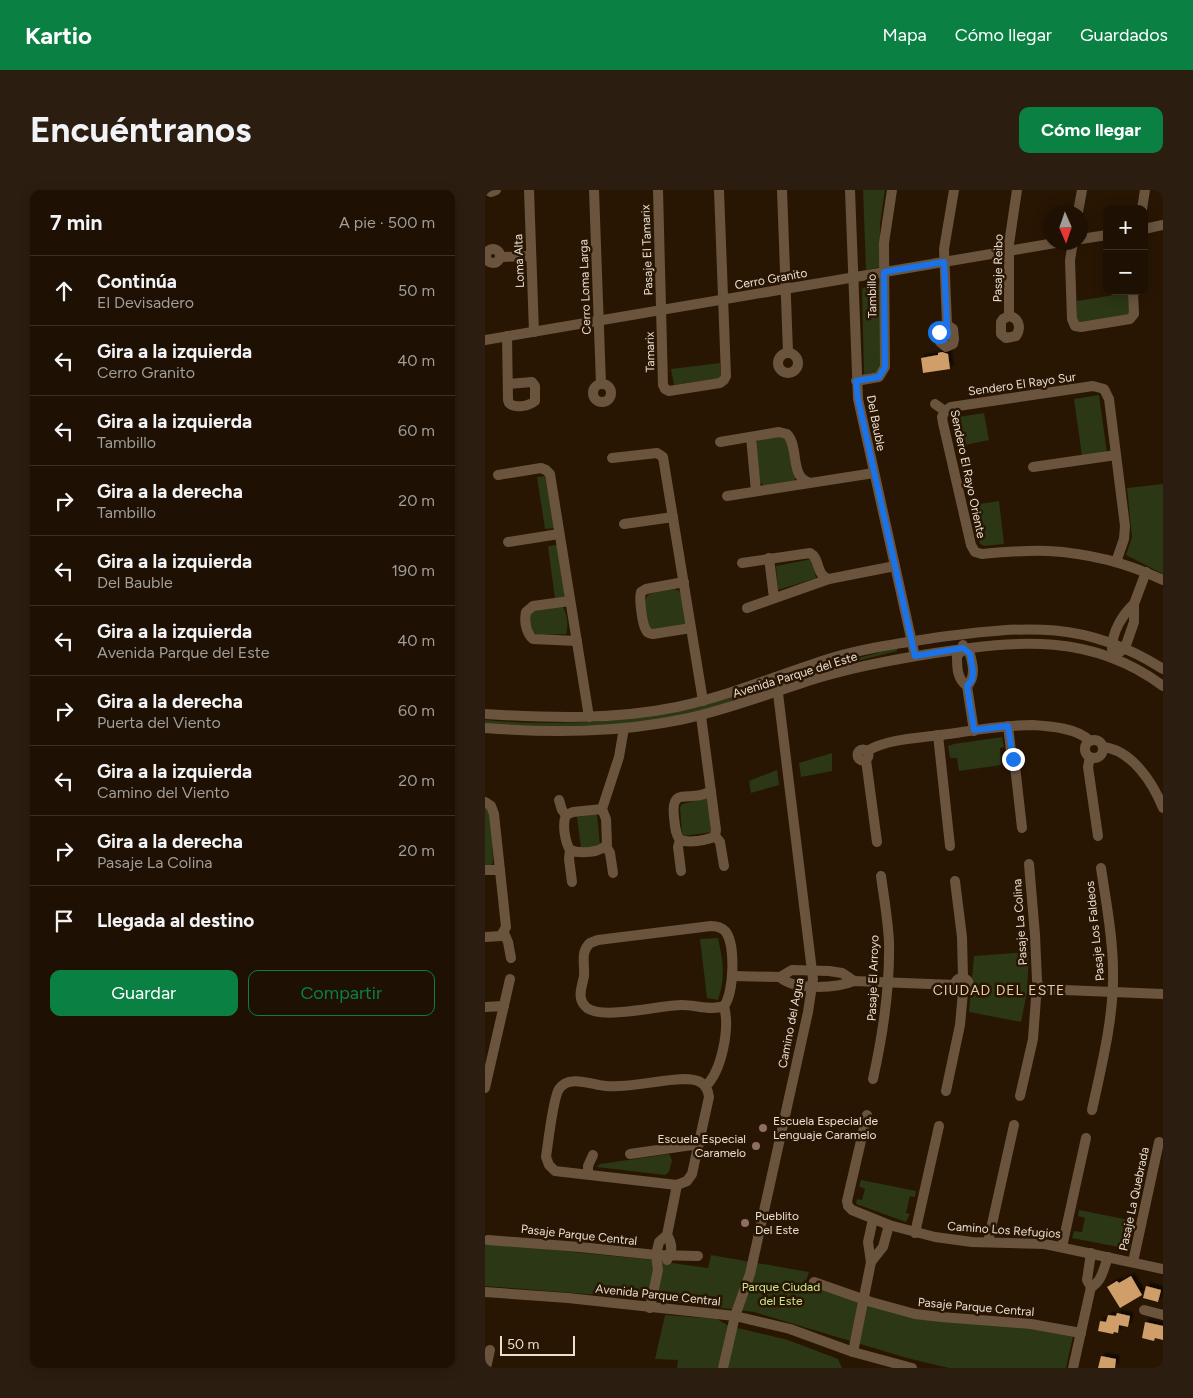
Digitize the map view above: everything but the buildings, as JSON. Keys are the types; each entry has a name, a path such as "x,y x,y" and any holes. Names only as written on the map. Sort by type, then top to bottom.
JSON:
{"street":[{"path":"487,190 491,192 496,190"},
{"name":"Loma Alta","path":"529,190 534,332"},
{"name":"Cerro Loma Larga","path":"594,190 601,384"},
{"name":"Pasaje El Tamarix","path":"658,190 662,310"},
{"name":"Tamarix","path":"662,310 664,387 669,391 720,383 724,380 726,376 719,190"},
{"path":"782,190 788,352"},
{"name":"Del Bauble","path":"850,190 856,381 860,411 915,656"},
{"name":"Tambillo","path":"856,381 879,377 885,367 884,234 892,190"},
{"path":"947,325 944,243 954,190"},
{"name":"Pasaje Reibo","path":"1009,316 1008,252 1017,190"},
{"path":"1079,205 1082,190"},
{"path":"1143,205 1145,190"},
{"path":"1148,227 1163,225"},
{"path":"1088,238 1103,236"},
{"name":"Cerro Granito","path":"485,340 1043,245"},
{"path":"1071,250 1072,320 1075,326 1078,328 1128,320 1134,312 1133,295"},
{"path":"500,257 531,256"},
{"path":"507,336 508,384"},
{"name":"Sendero El Rayo Sur","path":"945,411 951,407 1097,386 1103,389 1109,399 1116,455"},
{"name":"Sendero El Rayo Oriente","path":"935,404 945,411 942,417 943,423 971,545 975,552 983,554 1048,551 1077,554 1116,562"},
{"path":"720,442 779,432 787,434 792,440 800,476 808,482"},
{"path":"751,437 756,491"},
{"path":"612,458 657,453 664,459 703,701"},
{"path":"1033,466 1116,455 1125,526 1124,539 1116,562 1147,572 1163,580"},
{"path":"498,475 539,468 548,472 589,717"},
{"path":"727,496 874,473"},
{"path":"624,524 673,517"},
{"path":"508,542 559,534"},
{"path":"742,563 810,553 815,556 820,573 823,577 829,579"},
{"path":"769,558 774,598"},
{"path":"747,608 829,579 895,566"},
{"path":"1112,658 1112,642 1122,617 1134,604 1147,572"},
{"path":"683,582 646,589 641,592 640,599 645,629 648,633 653,634 691,628"},
{"path":"570,601 530,607 526,612 526,622 529,635 533,640 577,642"},
{"path":"1112,658 1125,648 1134,622 1134,604"},
{"name":"Avenida Parque del Este","path":"485,714 589,717 645,712 703,701 844,655 911,641 1015,629 1069,631 1112,642 1163,669"},
{"path":"962,634 963,648 970,654 973,672 972,680 967,686"},
{"name":"Avenida Parque del Este","path":"485,728 551,732 624,728 665,723 701,716 844,671 915,656 1009,643 1044,643 1079,648 1112,658 1145,674 1163,686"},
{"path":"963,648 958,653 957,660 960,679 967,686 974,730"},
{"name":"Camino del Agua","path":"723,1368 735,1316 750,1274 812,986 813,971 776,677"},
{"path":"701,716 716,830 715,836 720,842 724,866"},
{"path":"877,842 866,755 883,745 974,730 1032,725 1056,728 1076,733 1090,741 1098,741 1103,746 1118,751 1136,766 1149,781 1163,808"},
{"path":"1008,726 1022,828"},
{"path":"570,850 577,852 599,850 606,846 608,842 606,822 602,809 619,757 624,728"},
{"path":"938,735 951,846"},
{"path":"1090,741 1085,748 1090,758 1100,757 1103,752 1103,746"},
{"path":"1090,758 1088,768 1098,836"},
{"path":"681,871 678,847 680,840 676,833 674,802 680,797 700,796 711,791"},
{"path":"559,800 562,810 566,815"},
{"path":"485,802 493,810 506,924 504,933 511,958"},
{"path":"566,815 573,812 602,809"},
{"path":"566,815 564,822 570,850 569,859 572,882"},
{"path":"680,840 709,839 715,836"},
{"path":"606,846 610,853 613,873"},
{"name":"Pasaje La Colina","path":"1020,1096 1033,1039 1036,998 1039,989 1029,864"},
{"name":"Pasaje Los Faldeos","path":"1092,1110 1105,1049 1113,992 1112,951 1101,868"},
{"path":"485,870 500,870"},
{"name":"Pasaje El Arroyo","path":"873,1079 884,1033 889,942 881,876"},
{"path":"946,1091 960,1025 962,937 955,880"},
{"path":"706,1086 718,1067 727,1027 724,1006 729,998 732,976 729,940 726,932 723,929 711,926 598,940 590,943 584,953 581,1000 585,1006 593,1011 607,1012 673,1005 717,1008 724,1006"},
{"path":"485,937 497,937 504,933"},
{"path":"732,976 780,977 792,970 842,973 854,980"},
{"path":"780,977 789,984 812,986 838,986 854,980 960,984"},
{"path":"485,1088 486,1076 510,979"},
{"path":"1039,989 1163,994"},
{"path":"485,1006 504,1006"},
{"path":"696,1079 706,1086 709,1097 692,1174 687,1181 677,1185 555,1170 549,1165 546,1157 557,1093 565,1083 574,1081 618,1086 696,1079"},
{"name":"Camino Los Refugios","path":"867,1115 847,1199 848,1206 852,1210 915,1233 955,1240 1063,1247 1163,1269"},
{"path":"988,1242 1014,1124"},
{"path":"915,1233 939,1126"},
{"path":"1063,1247 1086,1138"},
{"name":"Pasaje La Quebrada","path":"1133,1262 1159,1142"},
{"path":"631,1154 699,1144"},
{"path":"588,1174 588,1166 593,1155"},
{"path":"650,1308 658,1270 655,1255 659,1242 667,1235 677,1185"},
{"path":"853,1352 871,1262 868,1242 873,1219"},
{"path":"871,1262 883,1247 889,1225"},
{"path":"658,1270 670,1256 671,1243 667,1235"},
{"name":"Pasaje Parque Central","path":"488,1240 655,1255 698,1256"},
{"path":"1073,1368 1091,1287 1087,1280 1091,1253"},
{"path":"1091,1287 1100,1279 1108,1256"},
{"name":"Pasaje Parque Central","path":"814,1282 863,1300 901,1311 929,1316 1031,1324 1081,1333"},
{"name":"Avenida Parque Central","path":"485,1292 554,1297 735,1316 790,1330 853,1352 912,1368"},
{"path":"1144,1310 1163,1315"},
{"path":"486,1368 490,1350"}],"green space":[{"path":"863,190 885,190 880,224 880,267 866,270"},
{"path":"879,284 881,367 877,372 864,374 862,289"},
{"path":"1114,295 1128,295 1130,298 1129,315 1082,322 1077,321 1077,301"},
{"path":"720,363 721,378 674,385 671,369"},
{"path":"1099,395 1107,453 1082,456 1074,399"},
{"path":"984,413 989,440 960,446 954,421 958,417"},
{"path":"782,436 788,439 797,476 794,481 764,486 760,482 756,444 758,440"},
{"path":"545,476 555,528 545,529 537,477"},
{"path":"1163,484 1163,574 1126,555 1132,537 1127,488"},
{"path":"999,501 1004,544 984,546 980,544 973,505"},
{"path":"557,545 565,597 555,599 548,546"},
{"path":"812,559 816,578 778,590 776,566"},
{"path":"674,589 682,595 685,624 655,629 650,628 644,606 647,597 649,594"},
{"path":"562,606 567,619 566,634 538,635 530,630 529,616 531,610"},
{"path":"897,648 897,651 837,666 787,685 782,684 781,680 803,672"},
{"path":"762,687 765,688 763,691 729,702 644,722 573,726 485,724 485,720 555,723 625,719 695,707"},
{"path":"1002,737 1004,747 1000,748 1001,765 959,771 957,758 950,758 948,746"},
{"path":"832,753 832,771 801,777 799,763"},
{"path":"777,770 779,785 751,793 749,781"},
{"path":"707,798 712,832 684,836 682,833 680,807 682,804"},
{"path":"485,807 491,811 493,863 491,865 485,865"},
{"path":"597,814 600,845 598,848 581,848 577,817"},
{"path":"718,938 723,969 718,1000 707,998 700,939"},
{"path":"1029,952 1027,992 1021,1022 969,1012 974,956"},
{"path":"669,1154 672,1160 669,1172 665,1175 597,1167 600,1164"},
{"path":"861,1180 916,1191 915,1197 910,1196 906,1213 910,1214 906,1222 856,1204 857,1199 862,1200 865,1189 859,1186"},
{"path":"1079,1210 1134,1221 1133,1229 1127,1228 1124,1242 1131,1244 1129,1249 1072,1238 1074,1231 1082,1232 1085,1218 1078,1216"},
{"name":"Parque Ciudad del Este","path":"485,1243 643,1259 708,1268 711,1255 809,1272 805,1284 874,1308 1053,1331 1073,1336 1066,1368 949,1368 907,1358 754,1312 649,1299 485,1286"},
{"path":"665,1315 717,1319 729,1326 788,1340 838,1359 842,1368 677,1368 678,1360 655,1359"}],"place":[{"name":"Escuela Especial de Lenguaje Caramelo","path":"763,1128"},
{"name":"Escuela Especial Caramelo","path":"756,1146"},
{"name":"Pueblito Del Este","path":"745,1223"}],"district":[{"name":"CIUDAD DEL ESTE","path":"999,990"}],"route":[{"path":"939,332 941,328 947,325 944,262 884,272 885,367 879,377 856,381 858,399 915,656 963,648 969,651 973,676 967,686 974,730 1008,726 1013,759"}]}
